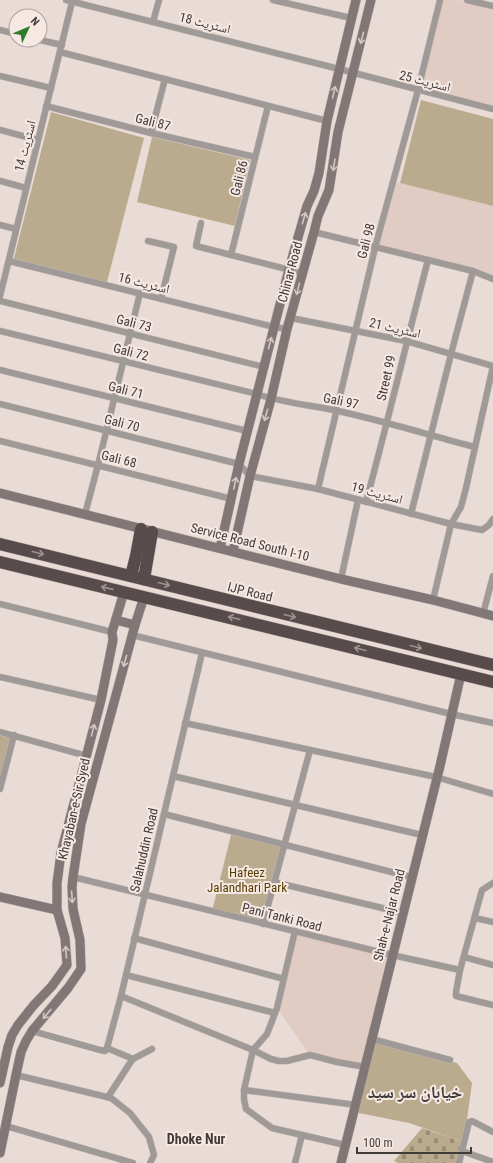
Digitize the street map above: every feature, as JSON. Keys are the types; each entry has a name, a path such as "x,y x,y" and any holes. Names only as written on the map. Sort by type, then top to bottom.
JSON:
{"highway":[{"path":"130,576 136,556 147,530"},
{"path":"144,579 147,530"},
{"name":"IJP Road","path":"0,544 493,666"},
{"path":"0,562 493,682"}],"street":[{"path":"153,22 159,0"},
{"path":"273,0 352,18"},
{"name":"Chinar Road","path":"220,548 247,431 274,327 307,206 314,191 317,179 327,121 356,0"},
{"name":"Chinar Road","path":"233,551 250,476 271,399 287,329 318,216 329,190 338,132 372,0"},
{"name":"Gali 98","path":"318,489 376,248 440,0"},
{"path":"467,0 493,6"},
{"name":"اسٹریٹ 18","path":"69,1 353,73"},
{"name":"اسٹریٹ 14","path":"0,296 3,273 9,261 62,45 69,1"},
{"path":"48,42 62,45"},
{"path":"60,52 327,121"},
{"name":"اسٹریٹ 25","path":"353,73 493,109"},
{"path":"0,76 51,88"},
{"path":"151,133 165,79"},
{"name":"Gali 87","path":"46,106 151,133 255,157"},
{"name":"Gali 86","path":"231,255 268,106"},
{"path":"0,130 38,140"},
{"path":"0,181 26,188"},
{"path":"201,223 196,246 302,273"},
{"path":"0,225 16,229"},
{"path":"314,232 473,271 493,279"},
{"path":"148,241 174,247 161,299"},
{"name":"Street 99","path":"366,502 406,341 428,260"},
{"name":"اسٹریٹ 16","path":"9,261 287,329"},
{"path":"411,514 473,271"},
{"path":"85,514 140,293"},
{"name":"Gali 73","path":"0,301 264,367"},
{"name":"اسٹریٹ 21","path":"291,318 406,341 493,366"},
{"name":"Gali 72","path":"0,331 257,394 271,399"},
{"path":"433,600 451,524 461,507 493,366"},
{"name":"Gali 71","path":"0,370 247,431"},
{"name":"Gali 97","path":"271,399 337,410 387,422 475,447"},
{"name":"Gali 70","path":"0,404 239,464"},
{"name":"Gali 68","path":"0,441 232,499"},
{"path":"239,464 250,476"},
{"name":"اسٹریٹ 19","path":"250,476 318,489 411,514 482,530 490,525 493,518"},
{"name":"Service Road South I-10","path":"0,493 493,616"},
{"path":"341,579 358,500"},
{"path":"484,614 493,576"},
{"name":"Khayaban-e-Sir Syed","path":"0,1083 12,1035 18,1025 52,986 67,965 65,938 57,910 57,883 61,853 87,756 100,700 112,636 124,592"},
{"name":"Khayaban-e-Sir Syed","path":"0,1153 21,1052 32,1031 68,988 81,969 80,940 73,908 72,887 81,824 132,635 144,597"},
{"path":"0,604 112,636 130,645"},
{"path":"116,620 135,625"},
{"path":"132,635 451,714 493,723"},
{"name":"Salahuddin Road","path":"106,1050 121,996 202,653"},
{"name":"Shah-e-Najar Road","path":"341,1163 460,674"},
{"path":"0,677 100,700"},
{"path":"185,723 436,777 493,794"},
{"path":"0,732 87,756"},
{"path":"0,789 14,735"},
{"path":"263,924 310,750"},
{"path":"173,776 422,835"},
{"path":"164,814 411,877"},
{"name":"Pani Tanki Road","path":"73,877 263,924 460,970"},
{"path":"274,882 403,913"},
{"path":"493,883 482,890 460,970 456,992 456,996 493,1006"},
{"path":"0,897 57,910"},
{"path":"475,918 493,922"},
{"path":"295,931 278,1003 267,1034 253,1050 244,1090 246,1109 272,1128 345,1145"},
{"path":"134,938 284,979"},
{"path":"464,958 493,965"},
{"path":"126,975 274,1014"},
{"path":"121,996 253,1050 271,1059 287,1062 310,1055 364,1067"},
{"path":"32,1031 106,1050 133,1059"},
{"path":"372,1040 450,1060"},
{"path":"108,1098 133,1059 152,1049"},
{"path":"16,1075 111,1098 130,1113 149,1137 154,1155 150,1163"},
{"path":"244,1090 356,1105"},
{"path":"459,1163 469,1122 472,1121 493,1132"},
{"path":"6,1126 133,1163"},
{"path":"295,1163 302,1135"},
{"path":"462,1151 493,1162"}],"shaded area":[{"path":"442,0 458,0 493,8 493,106 422,88"},
{"path":"397,182 493,206 493,279 378,249"},
{"path":"295,931 392,955 365,1067 310,1055 277,1008"}],"green space":[{"path":"421,100 493,119 493,206 400,183"},
{"path":"51,112 144,138 107,282 13,262"},
{"path":"152,137 250,160 235,226 137,202"},
{"path":"0,732 14,735 0,789"},
{"name":"Hafeez Jalandhari Park","path":"232,831 284,845 263,924 212,911"},
{"path":"372,1039 457,1063 472,1083 464,1142 409,1123 354,1112"},
{"path":"422,1128 464,1142 459,1163 398,1163 394,1161"}],"district":[{"name":"خیابان سر سید","path":"415,1092"},
{"name":"Dhoke Nur","path":"196,1139"}]}
